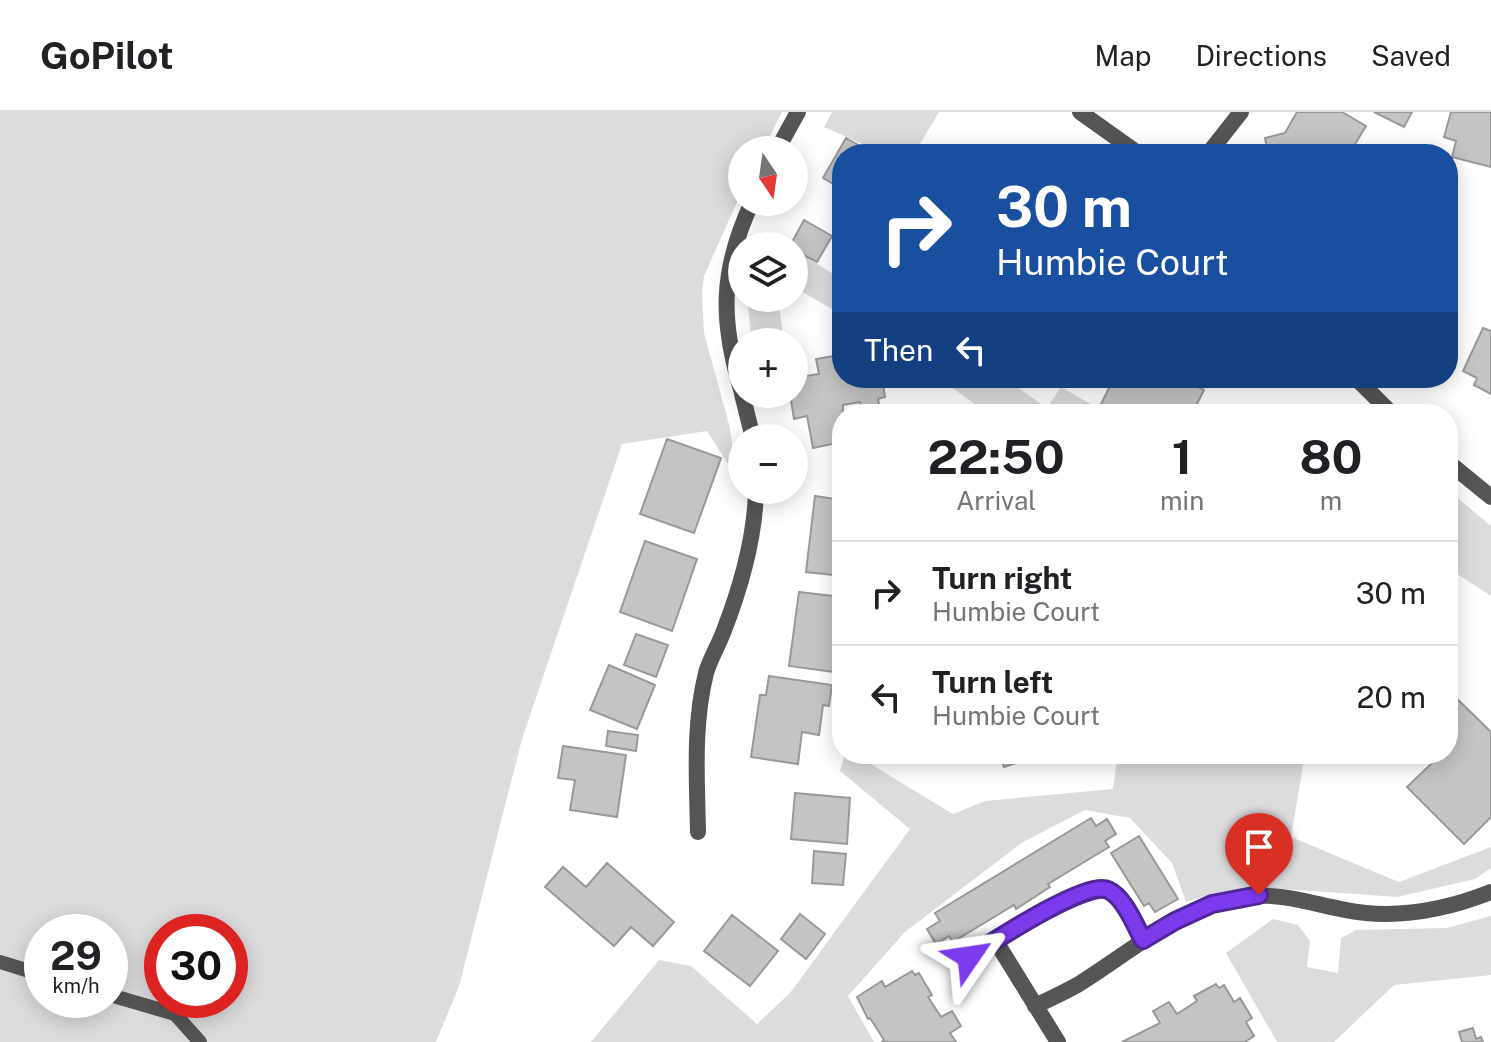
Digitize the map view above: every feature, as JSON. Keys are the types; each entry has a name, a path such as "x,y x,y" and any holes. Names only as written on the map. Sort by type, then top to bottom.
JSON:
{"street":[{"path":"785,136 798,112"},
{"path":"1080,112 1125,144"},
{"path":"1216,144 1241,112"},
{"path":"728,338 726,292 729,262 747,216"},
{"path":"1366,388 1382,404"},
{"path":"1458,470 1491,497"},
{"path":"698,832 698,714 707,670 748,558 756,504"},
{"path":"969,957 1075,895 1096,889 1108,890 1120,901 1143,940"},
{"path":"1035,1006 1077,985 1175,921 1212,904 1259,895 1366,913 1424,913 1491,892"},
{"path":"995,940 1058,1042"}],"lane":[{"path":"0,962 24,969"},
{"path":"128,1000 175,1014 200,1042"}],"shaded area":[{"path":"0,112 782,112 770,136 728,136 728,216 731,216 704,276 704,333 729,424 728,464 707,431 622,444 522,739 459,986 436,1042 0,1042"},
{"path":"832,112 939,112 920,144 862,144 824,127"},
{"path":"808,258 832,273 832,309 808,295"},
{"path":"749,312 780,312 782,328 750,328"},
{"path":"953,388 1018,388 1041,404 974,404"},
{"path":"1063,388 1091,404 1050,404"},
{"path":"1458,498 1491,526 1491,596 1458,575"},
{"path":"842,764 871,764 953,814 985,801 1113,789 1117,764 1303,764 1291,837 1399,882 1491,847 1491,868 1475,879 1397,897 1254,887 1186,902 1172,863 1130,818 1085,810 1023,842 905,932 848,996 874,1042 591,1042 659,960 691,966 757,1024 790,993 910,829 840,771"},
{"path":"1491,916 1491,975 1394,985 1334,1042 1277,1042 1226,953 1273,919 1298,925 1310,941 1307,967 1338,973 1341,938 1356,930 1447,928"}],"building":[{"path":"1297,112 1342,112 1366,126 1355,144 1266,144 1265,138 1285,133"},
{"path":"1374,112 1412,112 1404,127"},
{"path":"1451,112 1491,112 1491,167 1458,159 1458,144 1444,137"},
{"path":"846,138 856,144 843,144"},
{"path":"832,162 832,183 823,178"},
{"path":"804,220 832,236 817,262 808,257 808,232 798,232"},
{"path":"1483,328 1491,331 1491,394 1474,385 1477,378 1463,371"},
{"path":"832,356 832,388 884,388 885,397 878,399 879,404 832,404 832,444 813,448 807,416 794,419 792,408 808,408 808,376 819,374 816,359"},
{"path":"1109,388 1204,390 1197,404 1101,404"},
{"path":"667,439 721,458 694,533 640,514"},
{"path":"815,496 832,499 832,575 806,572"},
{"path":"645,541 697,559 672,631 620,612"},
{"path":"799,592 832,596 832,672 789,666"},
{"path":"636,634 668,645 656,677 624,665"},
{"path":"609,665 655,685 637,729 590,710"},
{"path":"769,676 832,685 829,706 823,705 819,735 802,732 798,764 751,757 760,695 766,695"},
{"path":"1458,700 1491,732 1491,817 1464,844 1407,787 1431,764 1458,764"},
{"path":"608,731 638,735 636,751 606,746"},
{"path":"563,746 626,755 617,817 570,810 575,780 558,778"},
{"path":"795,793 850,798 847,844 791,839"},
{"path":"1091,818 1096,826 1107,819 1116,834 1105,841 1109,847 1048,884 1050,887 1016,909 1014,905 953,942 949,936 936,944 927,929 940,921 935,913"},
{"path":"1139,836 1178,899 1155,912 1149,903 1144,906 1111,853"},
{"path":"814,851 846,854 843,885 812,883"},
{"path":"607,863 674,922 653,946 631,927 614,946 545,887 563,867 586,887"},
{"path":"800,914 825,934 806,959 781,939"},
{"path":"732,915 778,951 750,986 704,951"},
{"path":"912,971 915,975 919,973 932,995 928,997 941,1017 952,1011 961,1026 950,1033 956,1042 882,1042 884,1040 857,997 882,981 885,987"},
{"path":"1216,984 1219,988 1224,985 1234,1002 1240,998 1252,1018 1246,1022 1254,1036 1245,1042 1122,1042 1160,1023 1153,1011 1169,1002 1177,1014 1197,1001 1194,996"},
{"path":"1473,1028 1476,1039 1481,1037 1483,1042 1462,1042 1459,1032"}],"route":[{"path":"969,957 1075,895 1096,889 1108,890 1120,901 1143,940 1212,904 1259,895"}]}
